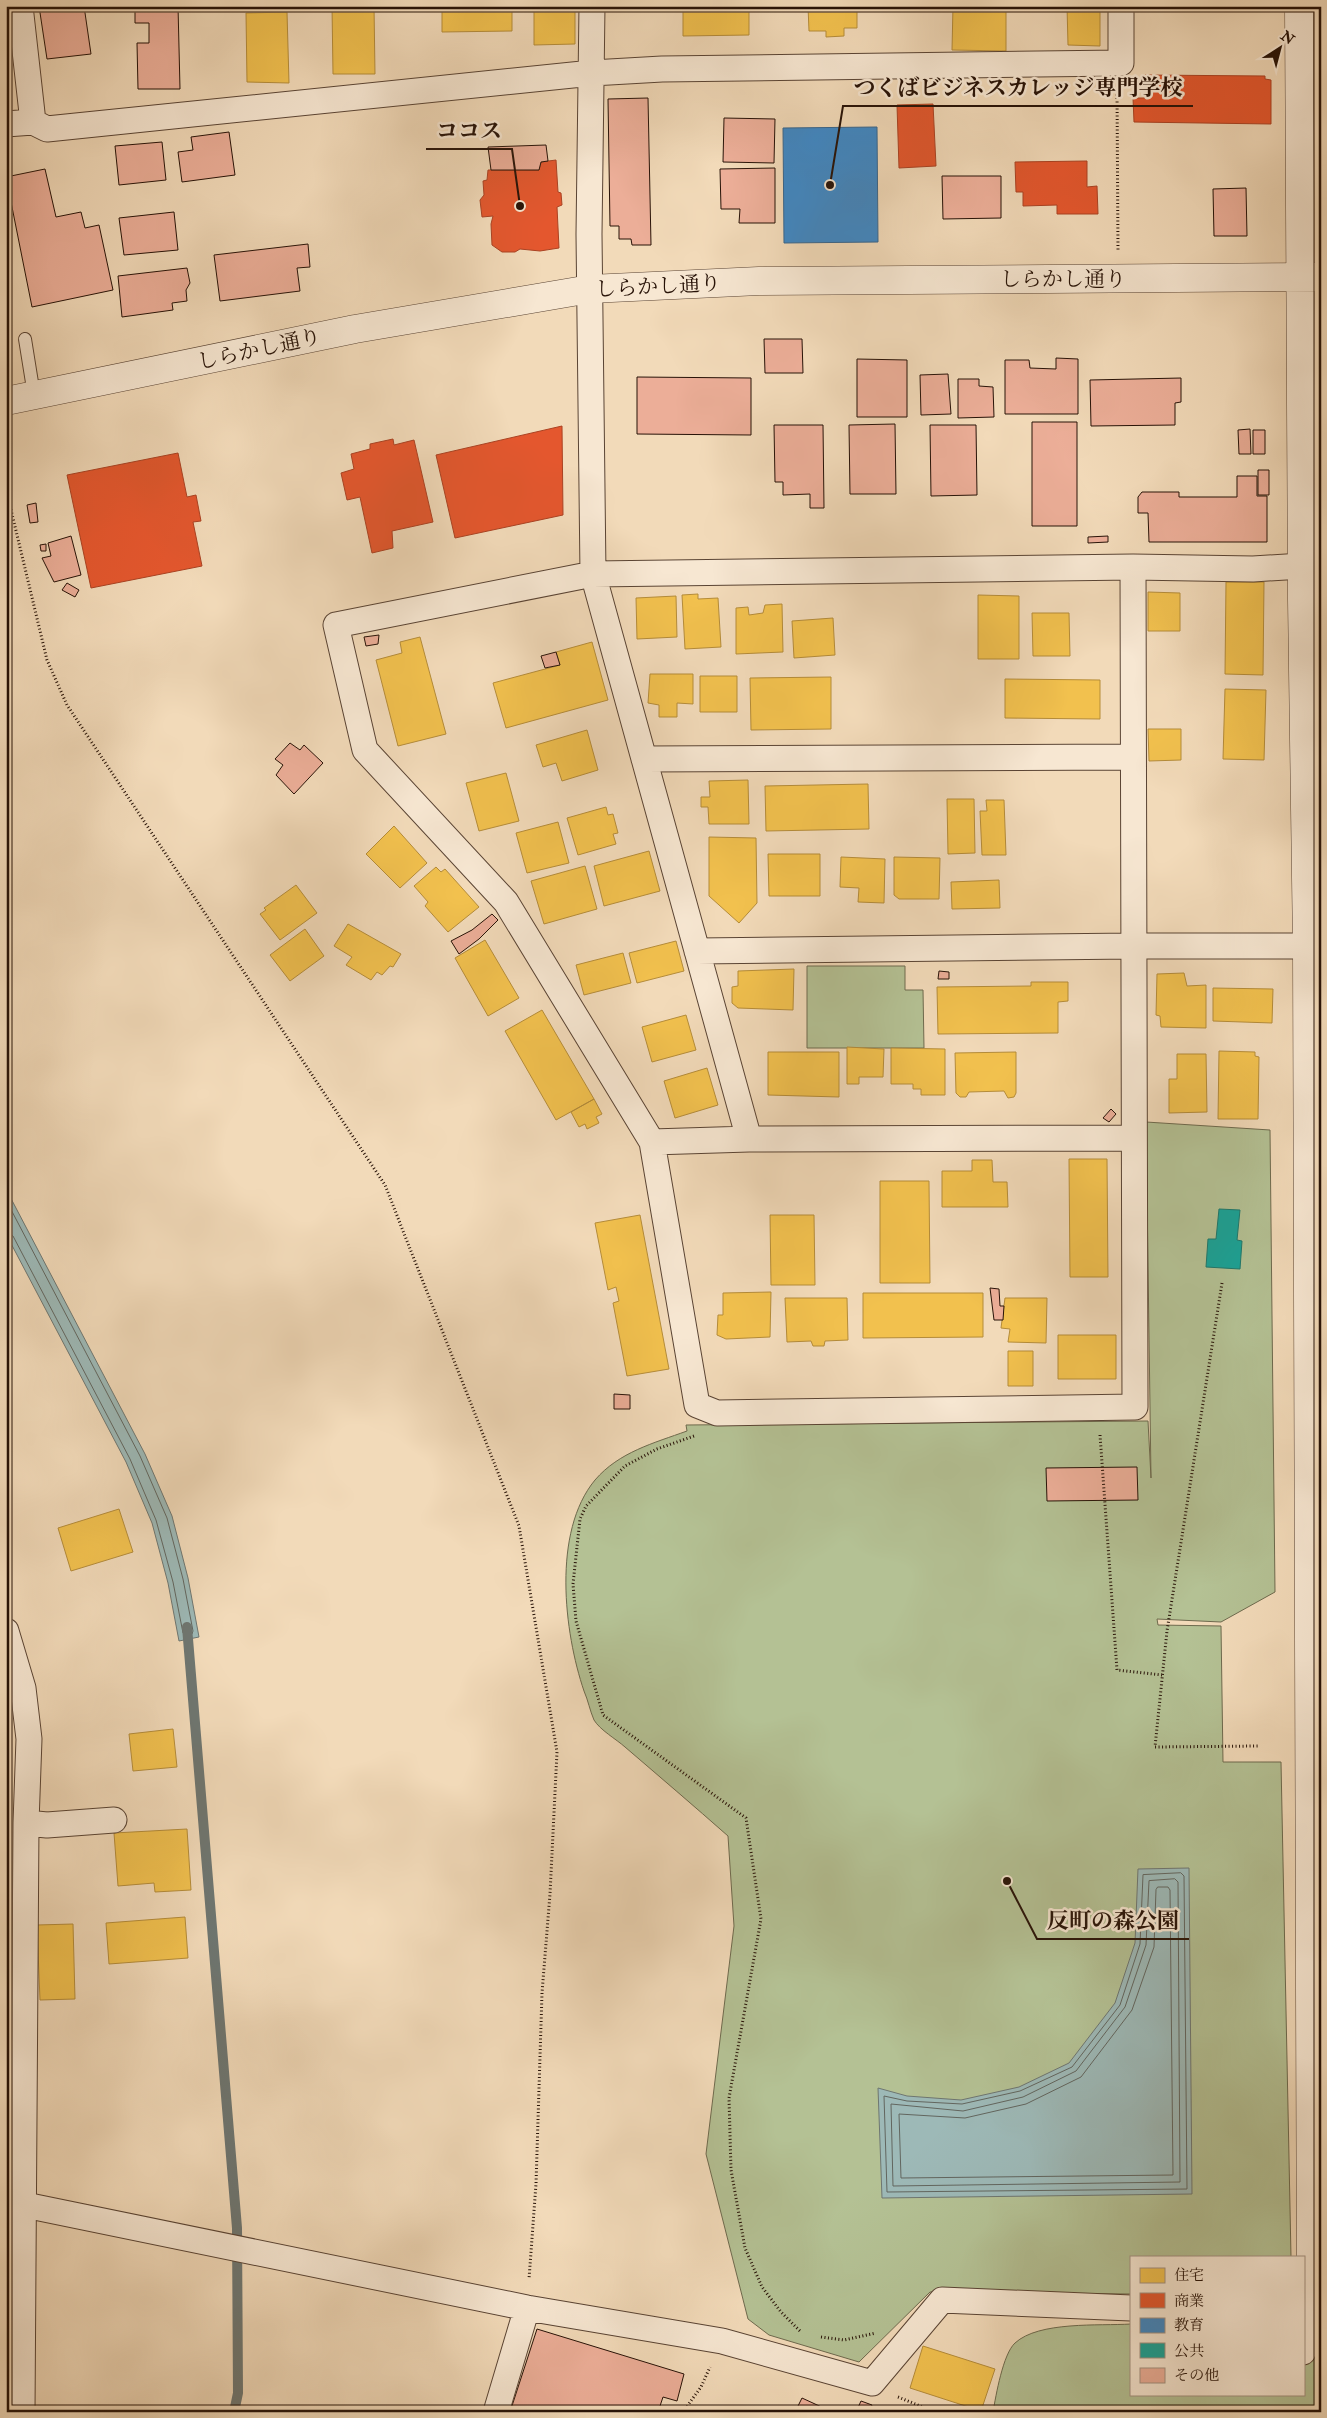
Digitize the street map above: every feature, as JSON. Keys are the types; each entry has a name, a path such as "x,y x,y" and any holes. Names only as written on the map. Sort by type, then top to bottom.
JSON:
{"street":[{"path":"20,6 33,122"},
{"path":"592,6 590,289 593,574 749,1139"},
{"path":"6,124 33,122 47,129 592,73 662,70 1121,63 1121,6"},
{"path":"1299,6 1310,278 1311,567 1307,946 1314,1286 1316,1747 1310,2349"},
{"name":"しらかし通り","path":"6,401 354,329 590,289 759,281 1310,278"},
{"path":"1132,567 1135,1407 717,1412 697,1404 652,1142 506,902 365,750 336,625 593,574 1132,567 1253,569 1311,567"},
{"path":"644,760 1133,757"},
{"path":"697,951 1307,946"},
{"path":"652,1142 749,1139 1133,1138"},
{"path":"6,1630 22,1688 29,1739 17,1775 26,1823 16,1988 22,2412"},
{"path":"26,1823 47,1825 114,1820"},
{"path":"19,2190 216,2245 527,2308 722,2341 872,2383 942,2300 1130,2308"},
{"path":"496,2412 527,2308"}],"lane":[{"path":"25,339 34,395"}],"path":[{"path":"1116,63 1118,278"},
{"path":"6,489 47,660 66,705 385,1185 519,1526 557,1752 550,1894 542,1993 536,2184 527,2308"},
{"path":"1222,1284 1167,1631 1155,1747 1260,1746"},
{"path":"697,1404 697,1434 657,1449 625,1466 586,1506 580,1518 573,1584 576,1621 603,1715 746,1818 761,1919 729,2098 731,2170 745,2248 762,2286 781,2312 803,2334"},
{"path":"1098,1407 1117,1670 1162,1675"},
{"path":"820,2336 844,2340 877,2332"},
{"path":"683,2412 701,2386 722,2341"},
{"path":"872,2383 900,2398 935,2412"}],"green space":[{"path":"807,966 905,966 905,990 923,990 924,1048 807,1048"},
{"path":"1146,1122 1270,1130 1275,1592 1221,1622 1157,1619 1158,1625 1221,1626 1223,1762 1281,1762 1291,2256 1130,2256 1130,2294 930,2292 859,2362 769,2335 748,2319 706,2154 734,1926 728,1836 604,1731 594,1720 577,1667 567,1612 567,1554 572,1527 581,1502 604,1470 626,1455 687,1431 686,1425 1148,1421 1151,1478"},
{"path":"1130,2324 1130,2396 1304,2396 1304,2344 1321,2347 1321,2412 993,2412 1007,2356 1015,2343 1039,2331 1070,2326"}],"water":[{"path":"6,1189 145,1454 172,1516 188,1578 199,1637 179,1641 168,1583 152,1523 126,1462 6,1234"},
{"path":"1189,1868 1192,2194 882,2198 878,2088 907,2096 961,2100 1019,2087 1069,2063 1115,2003 1135,1943 1138,1869"}],"building: 住宅":[{"path":"332,6 374,6 375,74 333,74"},
{"path":"442,6 512,6 512,31 442,32"},
{"path":"534,6 575,6 575,44 534,45"},
{"path":"683,6 749,6 749,35 683,36"},
{"path":"808,6 857,6 857,28 844,28 844,36 826,37 826,31 809,31"},
{"path":"953,6 1006,7 1006,51 952,50"},
{"path":"1067,6 1100,6 1100,46 1068,45"},
{"path":"287,12 289,83 247,82 246,13"},
{"path":"1226,582 1264,582 1263,675 1225,674"},
{"path":"1148,592 1180,593 1180,631 1148,631"},
{"path":"698,594 698,599 718,598 721,647 685,649 682,595"},
{"path":"978,595 1019,596 1019,659 978,659"},
{"path":"676,596 677,637 637,639 636,598"},
{"path":"782,604 783,652 736,654 736,608 748,607 749,615 763,613 765,605"},
{"path":"1032,613 1069,613 1070,656 1033,656"},
{"path":"833,618 835,655 794,658 792,621"},
{"path":"420,637 446,734 398,746 376,660 402,653 400,642"},
{"path":"592,642 608,700 506,728 493,683 560,665 556,652"},
{"path":"650,674 693,674 693,704 677,703 677,717 659,717 659,705 648,703"},
{"path":"700,676 737,676 737,712 700,712"},
{"path":"831,677 831,729 751,730 750,678"},
{"path":"1005,679 1100,680 1100,719 1005,718"},
{"path":"1225,689 1266,690 1264,760 1223,759"},
{"path":"1148,729 1181,729 1181,760 1149,761"},
{"path":"587,730 598,770 562,781 556,763 543,767 536,745"},
{"path":"506,773 519,821 479,831 466,783"},
{"path":"748,780 749,824 709,824 708,807 701,807 701,797 710,797 709,781"},
{"path":"868,784 869,829 766,831 765,786"},
{"path":"947,799 974,799 975,853 948,854"},
{"path":"986,800 1004,800 1006,855 982,855 980,811 987,811"},
{"path":"606,807 608,815 613,814 618,833 613,834 616,844 578,855 567,818"},
{"path":"558,822 569,863 527,873 516,833"},
{"path":"394,826 427,863 400,888 366,854"},
{"path":"709,837 756,838 757,903 739,923 709,896"},
{"path":"649,851 660,891 604,906 594,866"},
{"path":"768,854 820,854 820,896 769,896"},
{"path":"841,857 885,859 884,903 858,902 859,888 840,887"},
{"path":"894,857 940,858 939,899 899,899 894,895"},
{"path":"585,866 597,909 544,924 531,881"},
{"path":"436,867 441,872 445,869 479,907 448,932 425,906 428,902 414,886"},
{"path":"999,880 1000,908 952,909 951,882"},
{"path":"296,885 317,913 280,940 260,914 266,910 264,908"},
{"path":"348,924 401,954 393,967 390,966 382,975 377,972 371,980 346,965 352,957 334,946"},
{"path":"305,929 324,956 290,981 270,955"},
{"path":"485,940 519,998 488,1016 455,958"},
{"path":"676,941 684,971 637,983 629,953"},
{"path":"623,953 631,983 584,995 576,965"},
{"path":"794,969 793,1010 738,1008 732,1003 732,987 738,986 738,971"},
{"path":"1184,973 1187,986 1206,985 1206,1028 1161,1027 1160,1016 1156,1015 1157,974"},
{"path":"1031,982 1068,982 1068,1001 1058,1002 1058,1033 938,1034 937,987 1031,986"},
{"path":"1213,988 1273,989 1272,1023 1213,1021"},
{"path":"542,1010 594,1099 556,1120 505,1031"},
{"path":"686,1015 696,1050 652,1062 642,1027"},
{"path":"847,1047 884,1049 883,1077 859,1077 859,1084 847,1084"},
{"path":"891,1048 945,1049 945,1095 921,1095 921,1089 913,1089 913,1084 891,1084"},
{"path":"1219,1051 1255,1052 1255,1056 1259,1057 1258,1119 1218,1119"},
{"path":"768,1052 839,1052 839,1097 768,1095"},
{"path":"1016,1052 1016,1093 1014,1097 1008,1098 1004,1091 969,1092 966,1097 960,1097 956,1093 955,1053"},
{"path":"1177,1054 1206,1054 1207,1112 1169,1113 1169,1079 1177,1079"},
{"path":"707,1068 718,1105 675,1118 664,1081"},
{"path":"594,1099 602,1114 596,1117 599,1123 587,1129 585,1124 579,1127 571,1112"},
{"path":"1069,1159 1107,1159 1108,1277 1070,1277"},
{"path":"972,1160 992,1160 993,1182 1007,1182 1008,1207 942,1207 942,1171 972,1171"},
{"path":"880,1181 929,1181 930,1283 880,1283"},
{"path":"640,1215 669,1369 627,1376 613,1303 619,1301 616,1287 608,1290 595,1223"},
{"path":"770,1215 814,1215 815,1285 771,1285"},
{"path":"771,1292 770,1337 726,1339 717,1335 718,1315 723,1315 723,1293"},
{"path":"863,1293 983,1293 983,1337 863,1338"},
{"path":"785,1298 847,1298 848,1340 825,1341 824,1346 813,1346 811,1341 787,1342"},
{"path":"1005,1298 1047,1298 1046,1343 1008,1342 1010,1329 1001,1328"},
{"path":"1058,1335 1116,1335 1116,1379 1058,1379"},
{"path":"1008,1351 1033,1351 1033,1386 1008,1386"},
{"path":"119,1509 133,1552 71,1571 58,1528"},
{"path":"173,1729 177,1767 133,1771 129,1734"},
{"path":"187,1829 191,1890 155,1892 154,1883 118,1886 114,1833"},
{"path":"185,1917 188,1958 109,1964 106,1923"},
{"path":"73,1924 75,1999 40,2000 37,1925"},
{"path":"923,2346 995,2369 981,2411 910,2388"}],"building: 商業":[{"path":"1145,75 1265,76 1265,79 1271,80 1271,124 1134,122 1133,98 1146,98"},
{"path":"933,104 936,166 899,168 897,105"},
{"path":"556,160 558,192 561,193 562,205 557,207 559,248 540,251 520,249 515,252 502,252 492,245 491,224 493,216 482,217 480,200 484,195 483,181 487,180 488,170 539,170 541,162"},
{"path":"1087,161 1087,187 1097,186 1098,214 1057,214 1057,205 1023,206 1023,192 1016,192 1015,162"},
{"path":"562,426 563,515 455,538 436,455"},
{"path":"393,439 394,445 414,440 433,522 392,531 393,548 372,553 360,497 347,500 341,473 354,469 351,454 370,449 370,444"},
{"path":"178,453 187,497 196,495 201,521 193,522 202,566 91,588 67,475"}],"building: 教育":[{"path":"877,127 878,242 784,243 783,128"}],"building: 公共":[{"path":"1219,1209 1240,1210 1237,1240 1242,1241 1240,1269 1206,1267 1208,1239 1216,1239"}],"building: その他":[{"path":"39,6 84,6 91,54 47,59"},
{"path":"135,6 178,6 180,89 138,89 137,43 149,43 149,23 135,23"},
{"path":"648,98 651,245 632,245 631,239 619,239 619,226 610,226 608,99"},
{"path":"724,118 775,119 774,163 723,162"},
{"path":"229,132 235,175 182,182 178,152 193,150 191,137"},
{"path":"162,142 166,180 119,185 115,146"},
{"path":"546,145 548,161 541,162 539,170 491,170 488,147"},
{"path":"775,168 775,223 739,223 740,209 721,209 720,169"},
{"path":"45,169 56,217 81,212 85,228 99,225 113,290 32,307 6,177"},
{"path":"942,176 1001,176 1001,218 943,219"},
{"path":"1246,188 1247,236 1214,236 1213,189"},
{"path":"174,212 178,250 124,255 119,218"},
{"path":"308,244 310,267 297,268 300,291 220,301 214,255"},
{"path":"187,268 190,283 186,290 187,301 172,303 173,310 122,317 118,276"},
{"path":"764,339 802,339 803,373 765,373"},
{"path":"1056,358 1078,359 1078,414 1005,414 1005,360 1029,360 1030,368 1056,369"},
{"path":"857,359 907,360 907,417 857,417"},
{"path":"948,374 951,414 921,415 920,375"},
{"path":"637,377 751,378 751,435 637,434"},
{"path":"1181,378 1181,402 1175,403 1175,425 1091,426 1090,380"},
{"path":"958,379 979,379 979,386 993,387 994,417 958,418"},
{"path":"1032,422 1077,422 1077,526 1032,526"},
{"path":"895,424 896,494 850,494 849,425"},
{"path":"774,425 823,425 824,508 810,508 810,494 783,495 783,482 775,482"},
{"path":"930,425 976,425 977,495 931,496"},
{"path":"1250,429 1251,454 1239,454 1238,430"},
{"path":"1253,430 1265,430 1265,454 1253,454"},
{"path":"1258,470 1269,470 1269,495 1258,495"},
{"path":"1237,476 1257,476 1257,496 1267,496 1267,542 1149,542 1148,513 1138,513 1138,497 1142,492 1179,492 1179,497 1237,497"},
{"path":"36,503 38,522 30,523 27,505"},
{"path":"71,536 81,575 54,582 42,558 51,556 48,543"},
{"path":"1108,536 1108,542 1088,543 1088,537"},
{"path":"46,544 46,551 41,551 40,545"},
{"path":"67,583 79,590 75,597 62,590"},
{"path":"379,635 378,644 366,646 364,637"},
{"path":"556,652 560,665 545,668 541,656"},
{"path":"290,743 300,750 304,745 323,763 294,794 276,775 283,765 275,759"},
{"path":"492,914 498,920 479,939 459,954 451,941 472,930"},
{"path":"939,971 949,972 949,979 938,979"},
{"path":"1111,1109 1116,1114 1109,1122 1103,1118"},
{"path":"990,1288 999,1289 1000,1306 1004,1306 1003,1320 994,1320"},
{"path":"614,1394 630,1395 630,1409 614,1409"},
{"path":"1137,1467 1138,1500 1047,1501 1046,1468"},
{"path":"537,2329 684,2374 677,2401 663,2397 658,2412 510,2412"},
{"path":"802,2398 828,2410 827,2412 795,2412"},
{"path":"861,2401 872,2405 869,2412 856,2412"}],"waterway":[{"path":"187,1627 237,2228 238,2393 234,2412"}],"place":[{"name":"つくばビジネスカレッジ専門学校","path":"830,185"},
{"name":"ココス","path":"520,206"},
{"name":"反町の森公園","path":"1007,1881"}]}
